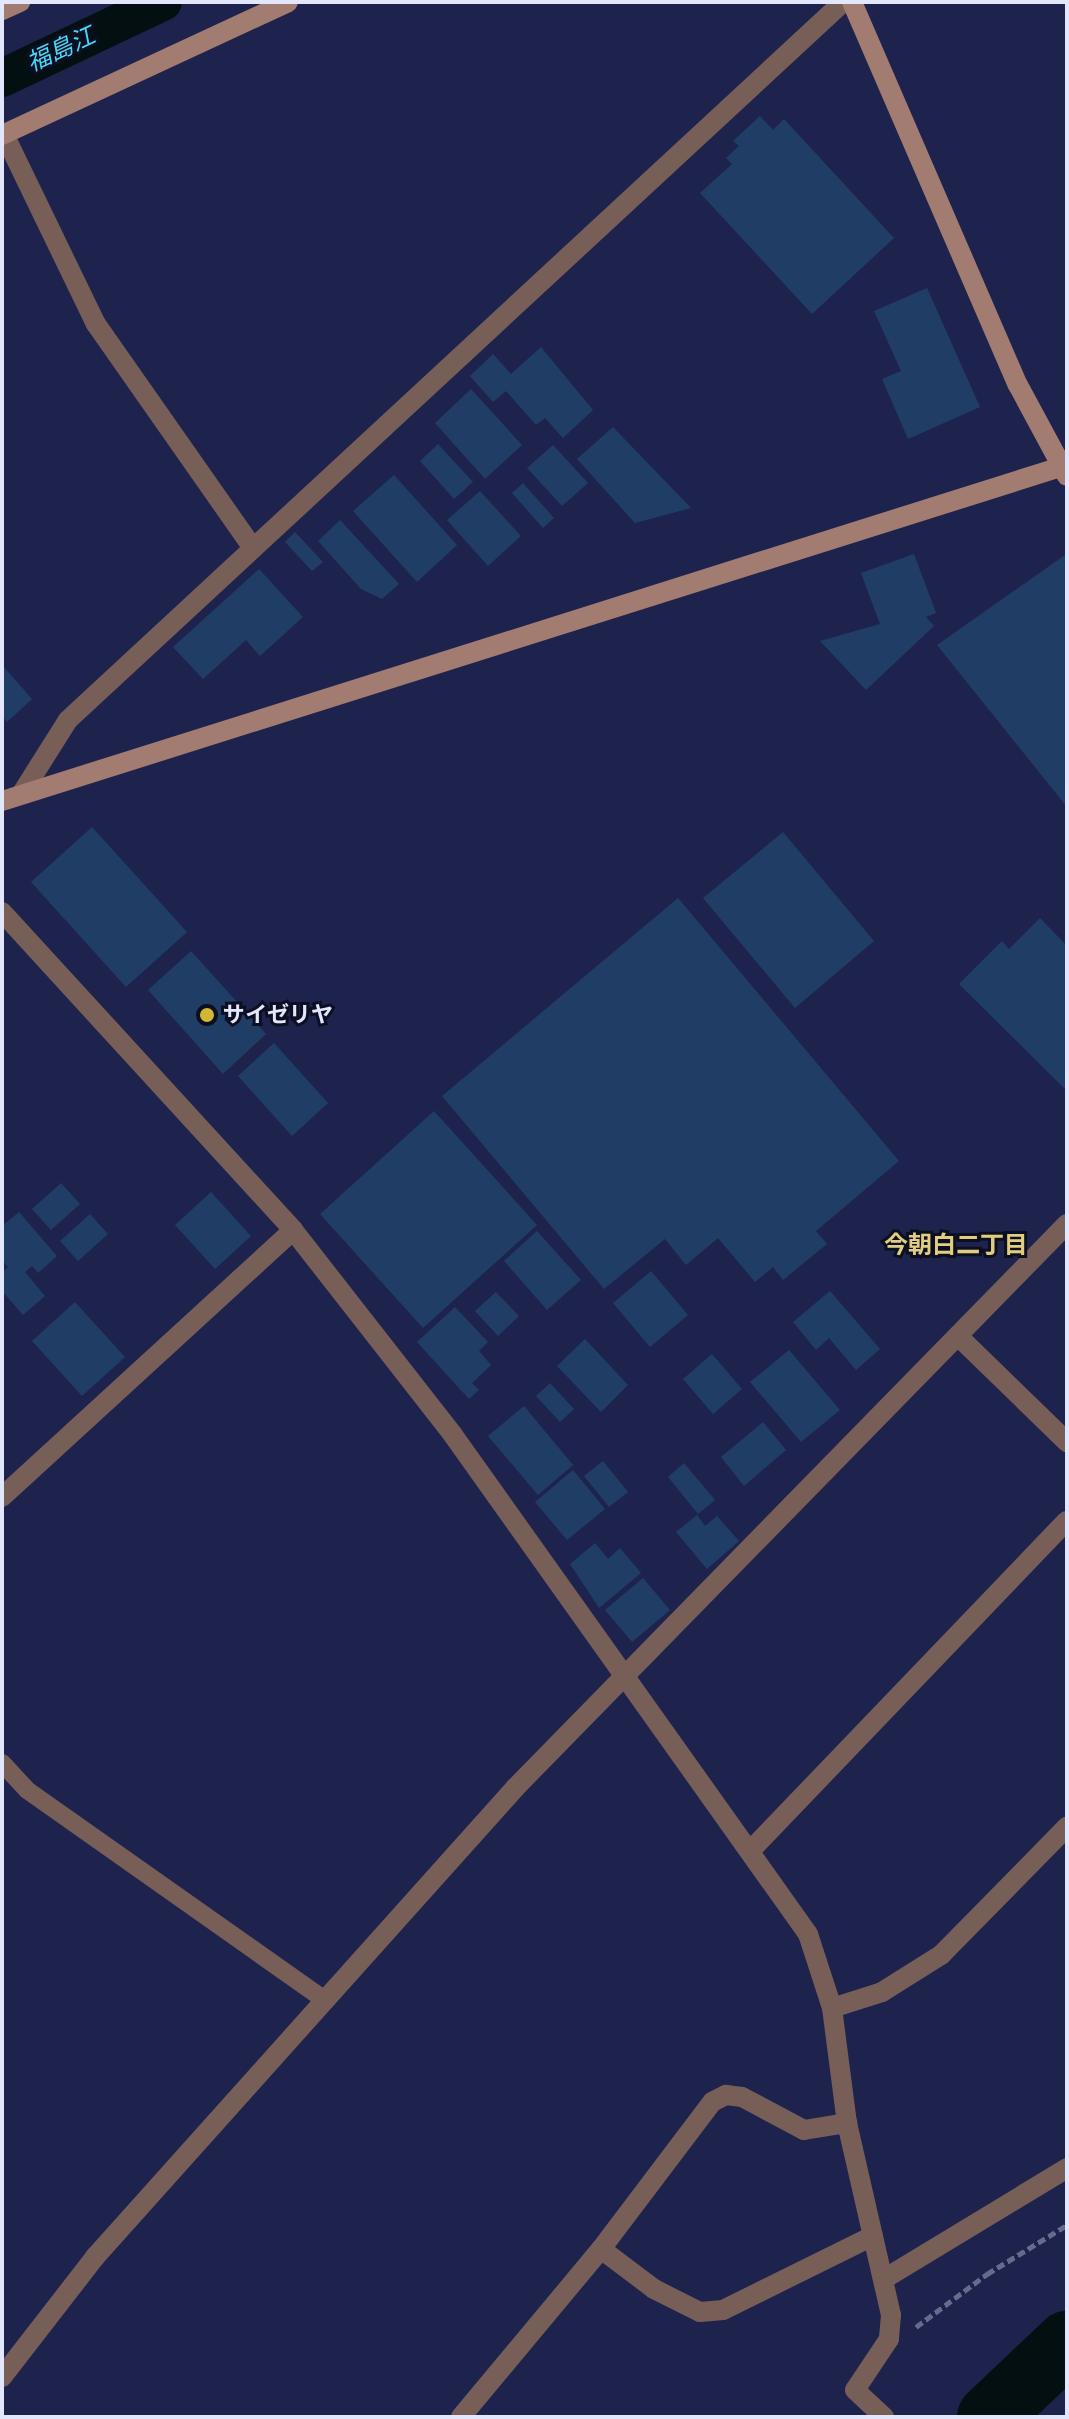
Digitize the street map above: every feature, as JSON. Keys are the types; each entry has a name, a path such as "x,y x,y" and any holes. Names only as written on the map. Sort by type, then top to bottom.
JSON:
{"street":[{"path":"2,10 20,2"},
{"path":"253,548 96,324 3,134 288,2"},
{"path":"22,793 68,720 843,2"},
{"path":"2,801 1065,469 1018,385 852,2"},
{"path":"2,912 293,1230 453,1435 808,1934 832,2008 847,2123 884,2279 889,2339 855,2390 884,2417"},
{"path":"2,2377 95,2257 625,1673 1067,1224"},
{"path":"2,1497 293,1230"},
{"path":"959,1337 1067,1442"},
{"path":"751,1850 1067,1521"},
{"path":"832,2008 882,1992 941,1955 1067,1827"},
{"path":"461,2417 601,2249 712,2102 726,2095 742,2097 804,2130 847,2123"},
{"path":"884,2279 1067,2168"},
{"path":"601,2249 654,2289 700,2312 723,2310 873,2236"}],"lane":[{"path":"2,1763 27,1790 325,2000"}],"path":[{"path":"924,2324 987,2274 1067,2225"}],"building":[{"path":"760,116 773,130 784,119 894,238 812,314 700,193 732,164 726,158 739,146 733,141"},
{"path":"927,288 980,407 908,439 882,379 901,371 874,311"},
{"path":"541,347 593,410 563,438 545,418 536,425 506,391 493,402 470,376 493,354 511,374"},
{"path":"471,389 522,445 485,479 435,423"},
{"path":"613,427 691,508 635,523 577,459"},
{"path":"438,444 473,482 454,499 420,461"},
{"path":"553,445 588,483 562,506 527,468"},
{"path":"394,475 457,545 417,582 353,511"},
{"path":"523,483 554,518 543,528 512,493"},
{"path":"480,491 521,536 488,566 447,520"},
{"path":"340,520 399,584 382,599 361,589 318,541"},
{"path":"295,532 323,562 312,571 285,542"},
{"path":"914,554 936,613 926,617 934,626 866,690 820,641 880,624 861,573"},
{"path":"1065,555 1067,558 1067,807 937,645"},
{"path":"259,569 303,617 260,656 246,640 203,679 173,647"},
{"path":"2,665 32,699 7,722 2,716"},
{"path":"92,827 187,932 126,987 31,882"},
{"path":"783,832 874,941 795,1008 703,898"},
{"path":"678,898 899,1161 816,1231 827,1244 783,1280 773,1267 755,1282 718,1238 686,1265 665,1239 604,1289 442,1096"},
{"path":"1040,918 1067,946 1067,1091 959,984 1002,941 1009,949"},
{"path":"191,951 266,1034 223,1074 148,990"},
{"path":"274,1043 328,1103 292,1136 238,1076"},
{"path":"434,1111 537,1225 423,1328 320,1214"},
{"path":"61,1183 80,1204 51,1230 32,1209"},
{"path":"211,1192 251,1236 215,1269 175,1225"},
{"path":"19,1212 57,1256 38,1273 32,1266 25,1272 45,1296 23,1315 2,1291 2,1272 8,1267 2,1260 2,1226"},
{"path":"90,1214 108,1234 78,1261 60,1241"},
{"path":"537,1231 581,1280 547,1310 504,1261"},
{"path":"651,1271 688,1315 650,1347 613,1303"},
{"path":"830,1291 880,1349 856,1370 829,1338 816,1350 793,1322"},
{"path":"496,1292 519,1316 498,1336 475,1311"},
{"path":"75,1302 125,1357 82,1396 32,1341"},
{"path":"455,1307 488,1342 479,1351 491,1365 472,1383 479,1390 469,1399 417,1342"},
{"path":"585,1339 628,1385 601,1412 557,1366"},
{"path":"789,1350 840,1410 801,1442 750,1382"},
{"path":"712,1354 742,1389 713,1414 683,1379"},
{"path":"550,1383 574,1409 560,1422 536,1396"},
{"path":"524,1406 573,1465 538,1495 488,1436"},
{"path":"763,1422 786,1450 744,1486 721,1457"},
{"path":"603,1461 628,1492 609,1507 584,1476"},
{"path":"684,1463 715,1500 698,1514 668,1477"},
{"path":"573,1470 605,1509 567,1540 535,1502"},
{"path":"697,1515 705,1526 717,1516 739,1541 707,1569 676,1532"},
{"path":"595,1543 608,1559 620,1548 641,1573 599,1608 570,1564"},
{"path":"643,1578 670,1610 632,1642 605,1610"}],"waterway":[{"name":"福島江","path":"2,78 163,2"},
{"path":"989,2417 1067,2343"}],"place":[{"name":"サイゼリヤ","path":"207,1015"}],"district":[{"name":"今朝白二丁目","path":"956,1246"}]}
